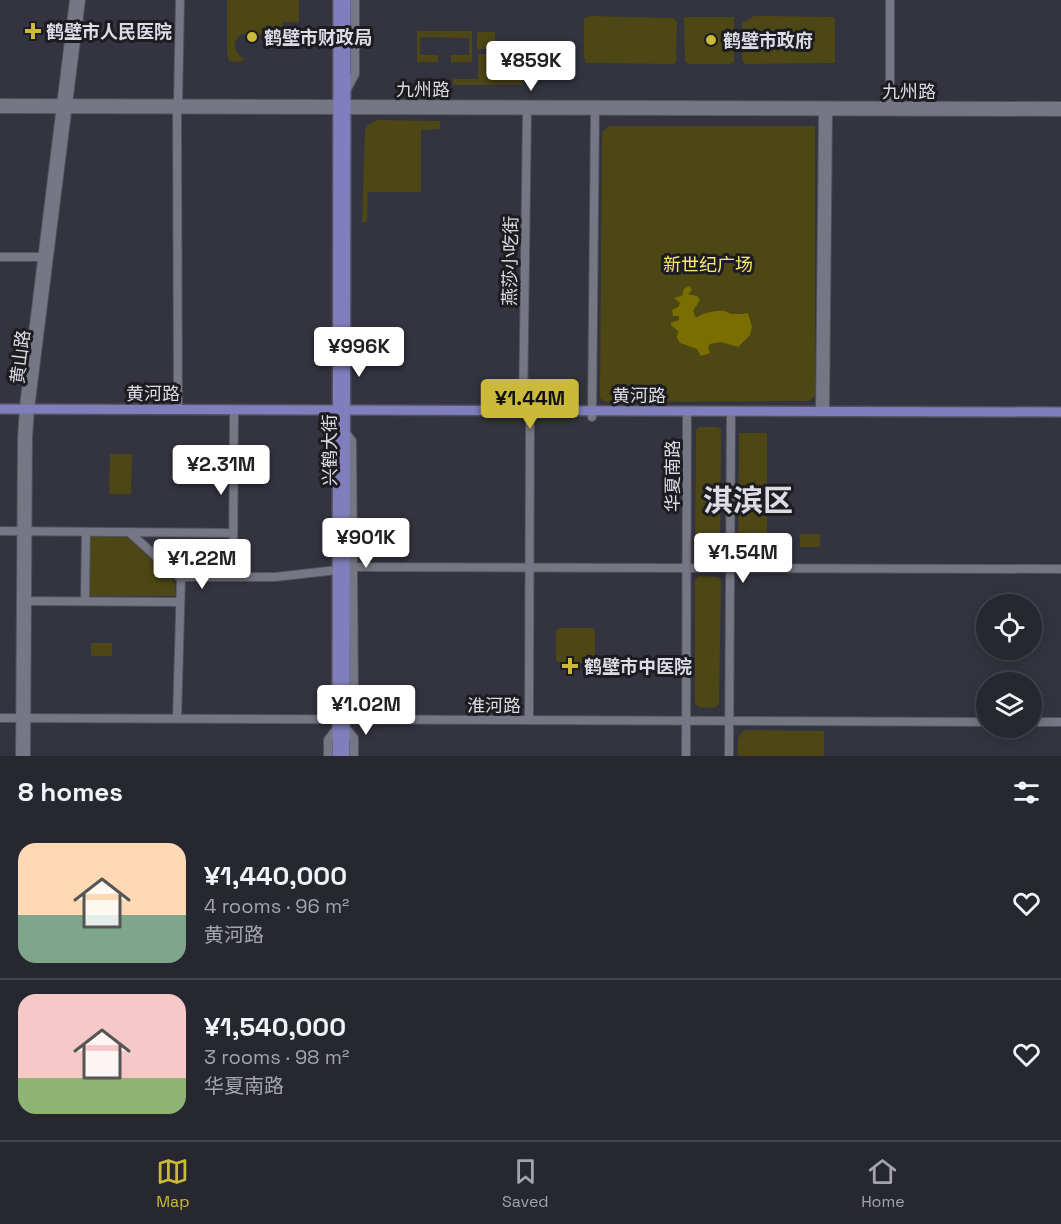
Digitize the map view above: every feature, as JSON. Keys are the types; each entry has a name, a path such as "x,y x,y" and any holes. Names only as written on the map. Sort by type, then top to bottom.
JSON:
{"main road":[{"name":"兴鹤大街","path":"338,0 342,107 342,413 346,568 341,723 345,756"},
{"name":"兴鹤大街","path":"342,107 346,91 346,0"},
{"name":"黄河路","path":"0,409 26,412 234,416 342,413"},
{"name":"黄河路","path":"0,415 26,412 178,410 1061,418"},
{"name":"黄河路","path":"731,414 1061,412"},
{"name":"兴鹤大街","path":"337,756 345,704 345,433 342,413"}],"street":[{"name":"黄山路","path":"26,412 64,106 74,0"},
{"name":"黄山路","path":"26,756 23,718 26,412 42,257 81,0"},
{"path":"178,410 180,0"},
{"path":"346,91 355,74 355,0"},
{"path":"890,0 890,105"},
{"name":"九州路","path":"0,103 178,107 1061,106"},
{"name":"九州路","path":"0,109 64,106"},
{"name":"九州路","path":"342,107 527,111 1061,112"},
{"name":"燕莎小吃街","path":"527,111 529,720"},
{"path":"592,414 595,111"},
{"path":"823,412 825,112"},
{"path":"0,257 42,257"},
{"name":"华夏南路","path":"686,756 687,414"},
{"path":"729,756 731,414"},
{"path":"233,577 234,416"},
{"path":"0,531 233,533"},
{"name":"黄山路","path":"20,756 26,601 24,532"},
{"path":"85,601 86,532"},
{"path":"129,532 181,579"},
{"path":"181,579 185,577 275,577 346,568 1061,569"},
{"path":"177,718 181,579"},
{"path":"26,601 179,602"},
{"name":"淮河路","path":"0,717 177,718 341,723 529,720 976,722"},
{"path":"1042,722 1061,722"},
{"path":"328,756 328,740 341,723 354,738 354,756"}],"green space":[{"path":"227,0 299,0 299,22 283,22 282,35 242,34 238,37 235,47 238,54 245,60 229,61"},
{"path":"589,16 673,18 677,22 676,62 673,64 586,63 584,19"},
{"path":"754,16 833,17 835,20 835,63 745,64 742,60 742,23"},
{"path":"684,17 734,17 734,62 730,64 688,64 685,60"},
{"path":"417,31 472,31 472,62 451,62 451,55 469,55 469,38 420,37 420,55 438,55 438,62 417,62"},
{"path":"477,32 495,32 495,49 477,49"},
{"path":"478,54 498,54 498,63 523,63 523,85 453,85 453,79 478,79"},
{"path":"377,120 440,121 440,129 421,130 421,192 368,192 367,222 362,222 365,130 368,125"},
{"name":"新世纪广场","path":"609,126 815,126 815,396 809,401 605,402 600,398 602,132"},
{"path":"699,427 718,427 721,430 720,557 718,561 698,561 695,557 696,430"},
{"path":"739,433 767,433 767,560 738,560"},
{"path":"110,454 132,454 131,494 109,494"},
{"path":"800,534 820,534 820,547 800,547"},
{"path":"90,536 126,536 172,579 175,584 175,596 90,596"},
{"path":"699,576 718,577 721,580 719,703 715,708 699,707 695,704 695,580"},
{"path":"559,628 593,628 595,660 592,663 560,663 556,660 556,631"},
{"path":"91,643 112,643 112,656 91,656"},
{"path":"746,730 824,731 824,756 738,756 739,737"}],"shaded area":[{"path":"689,286 692,290 688,294 697,296 700,300 693,311 696,318 705,313 717,311 732,314 748,313 752,327 750,335 738,347 721,342 710,344 708,347 710,353 701,356 697,349 680,343 677,338 678,331 671,325 679,320 679,316 673,316 672,310 680,303 674,298 682,296 684,289"}],"place":[{"name":"鹤壁市人民医院","path":"33,31"},
{"name":"鹤壁市财政局","path":"252,37"},
{"name":"鹤壁市政府","path":"711,40"},
{"name":"鹤壁市中医院","path":"570,666"}],"district":[{"name":"淇滨区","path":"748,500"}]}
